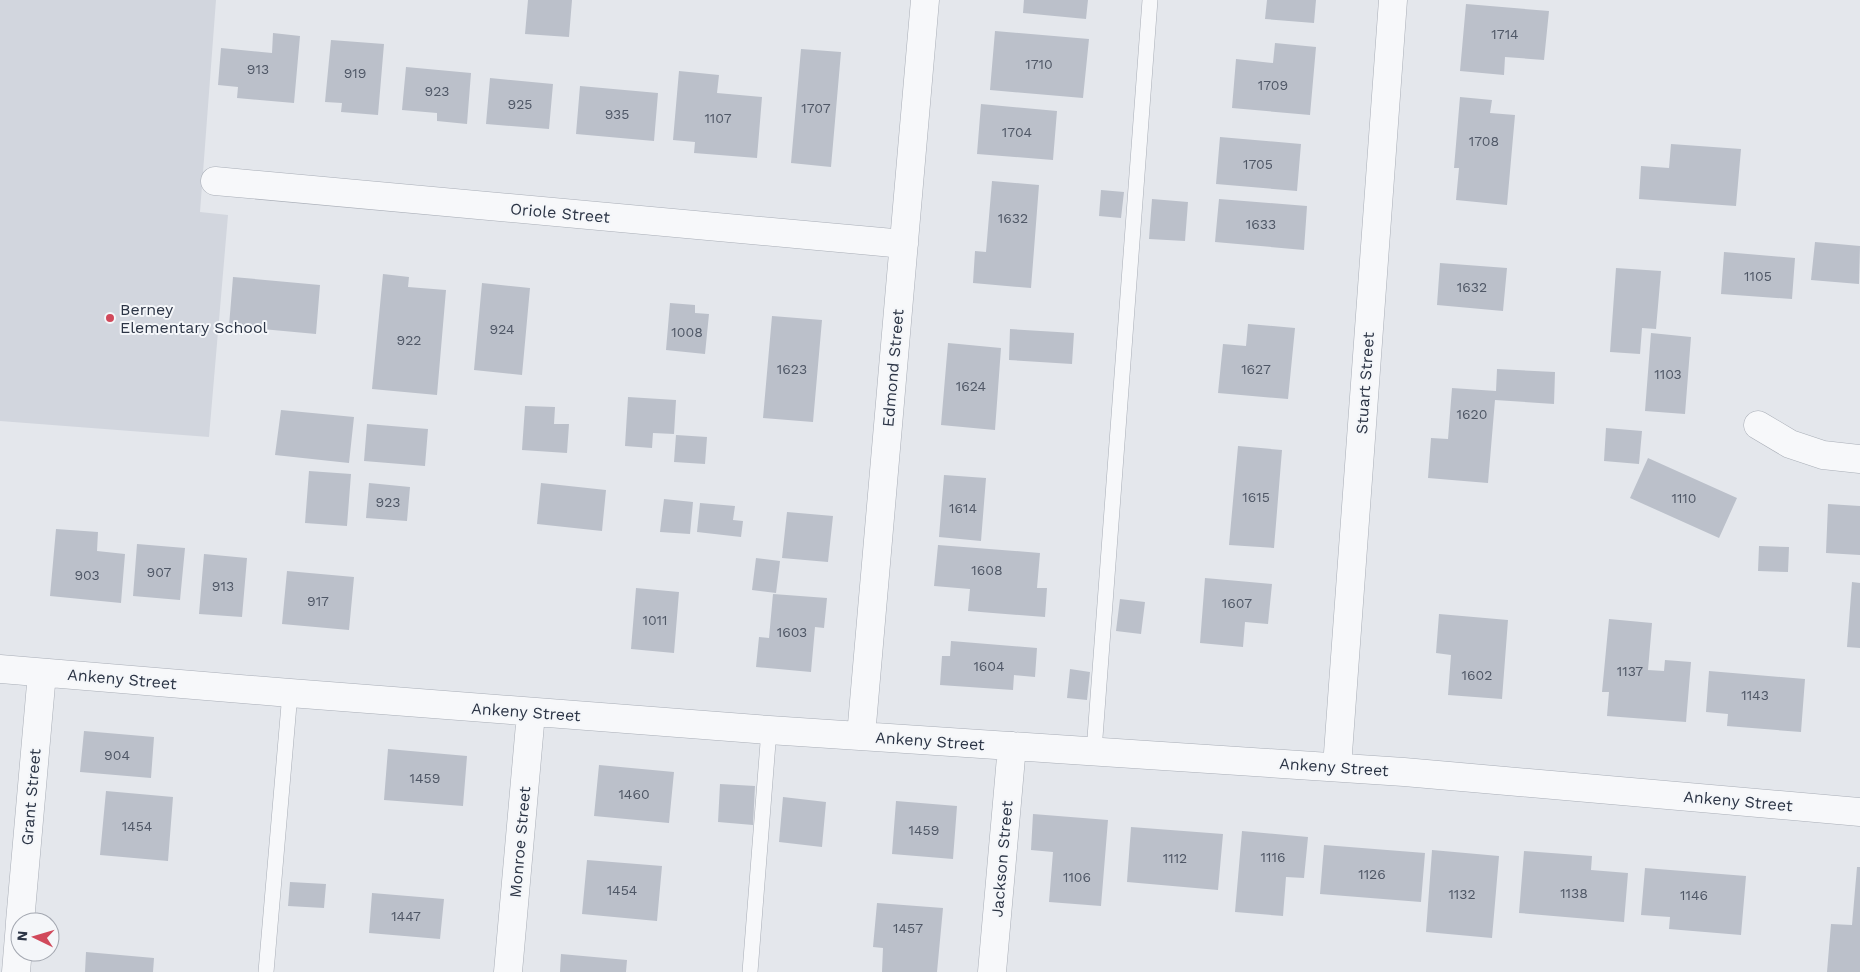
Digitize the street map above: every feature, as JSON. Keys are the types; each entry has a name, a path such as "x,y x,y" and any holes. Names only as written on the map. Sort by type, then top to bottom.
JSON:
{"street":[{"name":"Edmond Street","path":"861,736 925,0"},
{"name":"Stuart Street","path":"1337,767 1393,0"},
{"name":"Oriole Street","path":"215,181 904,244"},
{"path":"1758,424 1790,444 1823,455 1860,459"},
{"name":"Ankeny Street","path":"0,669 531,713 1337,767 1860,812"},
{"name":"Grant Street","path":"21,912 42,672"},
{"name":"Monroe Street","path":"508,972 531,713"},
{"name":"Jackson Street","path":"992,972 1012,746"}],"lane":[{"path":"1094,750 1150,0"},
{"path":"266,972 290,694"},
{"path":"750,972 769,730"}],"shaded area":[{"name":"Berney Elementary School","path":"0,0 216,0 200,212 228,215 209,437 0,421"}],"building":[{"path":"528,0 572,0 569,37 525,34"},
{"path":"1024,0 1088,0 1086,19 1023,13"},
{"path":"1267,0 1316,0 1314,23 1265,19"},
{"path":"1466,4 1549,11 1544,60 1505,57 1504,75 1460,71"},
{"path":"995,31 1089,39 1083,98 990,90"},
{"path":"273,33 300,36 294,103 237,98 238,87 218,85 221,48 272,53"},
{"path":"331,40 384,44 378,115 341,112 342,103 325,102"},
{"path":"1275,43 1316,47 1310,115 1232,108 1236,59 1273,63"},
{"path":"801,49 841,52 831,167 791,163"},
{"path":"406,67 471,73 467,124 437,121 437,113 402,110"},
{"path":"679,71 719,75 717,93 762,97 757,158 694,153 695,142 673,140"},
{"path":"490,78 553,84 549,129 486,124"},
{"path":"580,86 658,93 654,141 576,134"},
{"path":"1460,97 1492,100 1490,113 1515,115 1507,205 1456,200 1459,168 1454,168"},
{"path":"981,104 1057,111 1053,160 977,154"},
{"path":"1220,137 1301,144 1297,191 1216,184"},
{"path":"1671,144 1741,149 1736,206 1639,199 1641,166 1669,168"},
{"path":"992,181 1039,185 1031,288 973,283 975,251 986,252"},
{"path":"1101,190 1124,192 1121,218 1099,216"},
{"path":"1152,199 1188,202 1185,241 1149,239"},
{"path":"1219,199 1307,206 1304,250 1215,242"},
{"path":"1815,242 1860,246 1859,284 1811,280"},
{"path":"1724,252 1795,258 1792,299 1721,294"},
{"path":"1440,263 1507,268 1503,311 1437,305"},
{"path":"1616,268 1661,271 1656,329 1642,328 1640,354 1610,352"},
{"path":"383,274 409,277 408,287 446,290 437,395 372,389"},
{"path":"233,277 320,285 316,334 229,326"},
{"path":"482,283 530,288 522,375 474,370"},
{"path":"670,303 695,305 695,313 709,314 705,354 666,350"},
{"path":"772,316 822,320 813,422 763,418"},
{"path":"1248,324 1295,328 1288,399 1218,393 1223,344 1246,346"},
{"path":"1010,329 1074,333 1072,364 1009,360"},
{"path":"1651,333 1691,337 1685,414 1645,411"},
{"path":"948,343 1001,348 995,430 941,425"},
{"path":"1497,369 1555,372 1554,404 1495,400 1488,483 1428,478 1431,438 1448,439 1452,388 1496,391"},
{"path":"628,397 676,400 674,434 653,433 652,448 625,446"},
{"path":"525,406 555,407 554,424 569,424 567,453 522,450"},
{"path":"281,410 354,417 349,463 275,455"},
{"path":"367,424 428,429 425,466 364,461"},
{"path":"1606,428 1642,431 1639,464 1604,461"},
{"path":"676,435 707,437 705,464 674,462"},
{"path":"1238,446 1282,450 1274,548 1229,545"},
{"path":"1648,458 1737,498 1719,538 1630,498"},
{"path":"309,471 351,474 347,526 305,523"},
{"path":"944,475 986,478 981,541 939,537"},
{"path":"369,483 410,487 407,521 366,518"},
{"path":"541,483 606,490 602,531 537,524"},
{"path":"664,499 693,502 690,534 660,532"},
{"path":"700,503 735,506 733,520 743,521 741,537 697,532"},
{"path":"1828,504 1860,506 1860,555 1826,553"},
{"path":"787,512 833,516 828,562 782,558"},
{"path":"56,529 98,532 97,551 125,554 121,603 50,596"},
{"path":"137,544 185,548 180,600 133,596"},
{"path":"938,545 1040,553 1037,588 1047,588 1045,617 968,611 970,589 934,586"},
{"path":"1759,546 1789,547 1788,572 1758,571"},
{"path":"204,554 247,558 242,617 199,614"},
{"path":"756,558 780,561 776,593 752,590"},
{"path":"287,571 354,577 349,630 282,624"},
{"path":"1205,578 1272,584 1268,624 1245,622 1243,647 1200,643"},
{"path":"1852,582 1860,583 1860,648 1847,647"},
{"path":"636,588 679,592 674,653 631,649"},
{"path":"773,594 827,598 824,628 815,627 811,672 756,667 759,637 769,638"},
{"path":"1120,599 1145,602 1141,634 1116,631"},
{"path":"1439,614 1508,620 1502,699 1448,695 1451,655 1436,653"},
{"path":"1609,619 1652,623 1648,670 1664,671 1665,660 1691,662 1686,722 1607,716 1609,692 1602,692"},
{"path":"951,641 1037,648 1035,677 1014,675 1013,690 940,685 942,656 950,656"},
{"path":"1070,669 1090,672 1087,700 1067,698"},
{"path":"1709,671 1805,679 1801,732 1727,726 1728,714 1706,712"},
{"path":"84,731 154,737 151,778 80,772"},
{"path":"388,749 467,756 463,806 384,800"},
{"path":"599,765 674,772 669,823 594,816"},
{"path":"720,784 755,786 753,825 718,822"},
{"path":"106,791 173,797 168,861 100,855"},
{"path":"783,797 826,802 822,847 779,842"},
{"path":"896,801 957,806 953,859 892,854"},
{"path":"1033,814 1108,820 1101,906 1049,902 1053,852 1031,850"},
{"path":"1131,827 1223,834 1218,890 1127,882"},
{"path":"1242,831 1308,837 1304,878 1286,877 1283,916 1235,912"},
{"path":"1324,845 1425,853 1421,902 1320,894"},
{"path":"1432,850 1499,856 1492,938 1426,932"},
{"path":"1524,851 1592,856 1591,870 1628,873 1624,922 1519,913"},
{"path":"587,860 662,866 657,921 582,914"},
{"path":"1857,867 1860,867 1860,972 1827,972 1831,924 1852,925"},
{"path":"1645,868 1746,876 1741,935 1669,929 1670,917 1641,915"},
{"path":"290,882 326,884 324,908 288,906"},
{"path":"372,893 444,899 440,939 369,933"},
{"path":"877,903 943,908 937,972 882,972 883,948 873,947"},
{"path":"86,952 154,958 153,972 85,972"},
{"path":"561,954 627,960 626,972 560,972"}],"place":[{"name":"Berney Elementary School","path":"110,318"}]}
